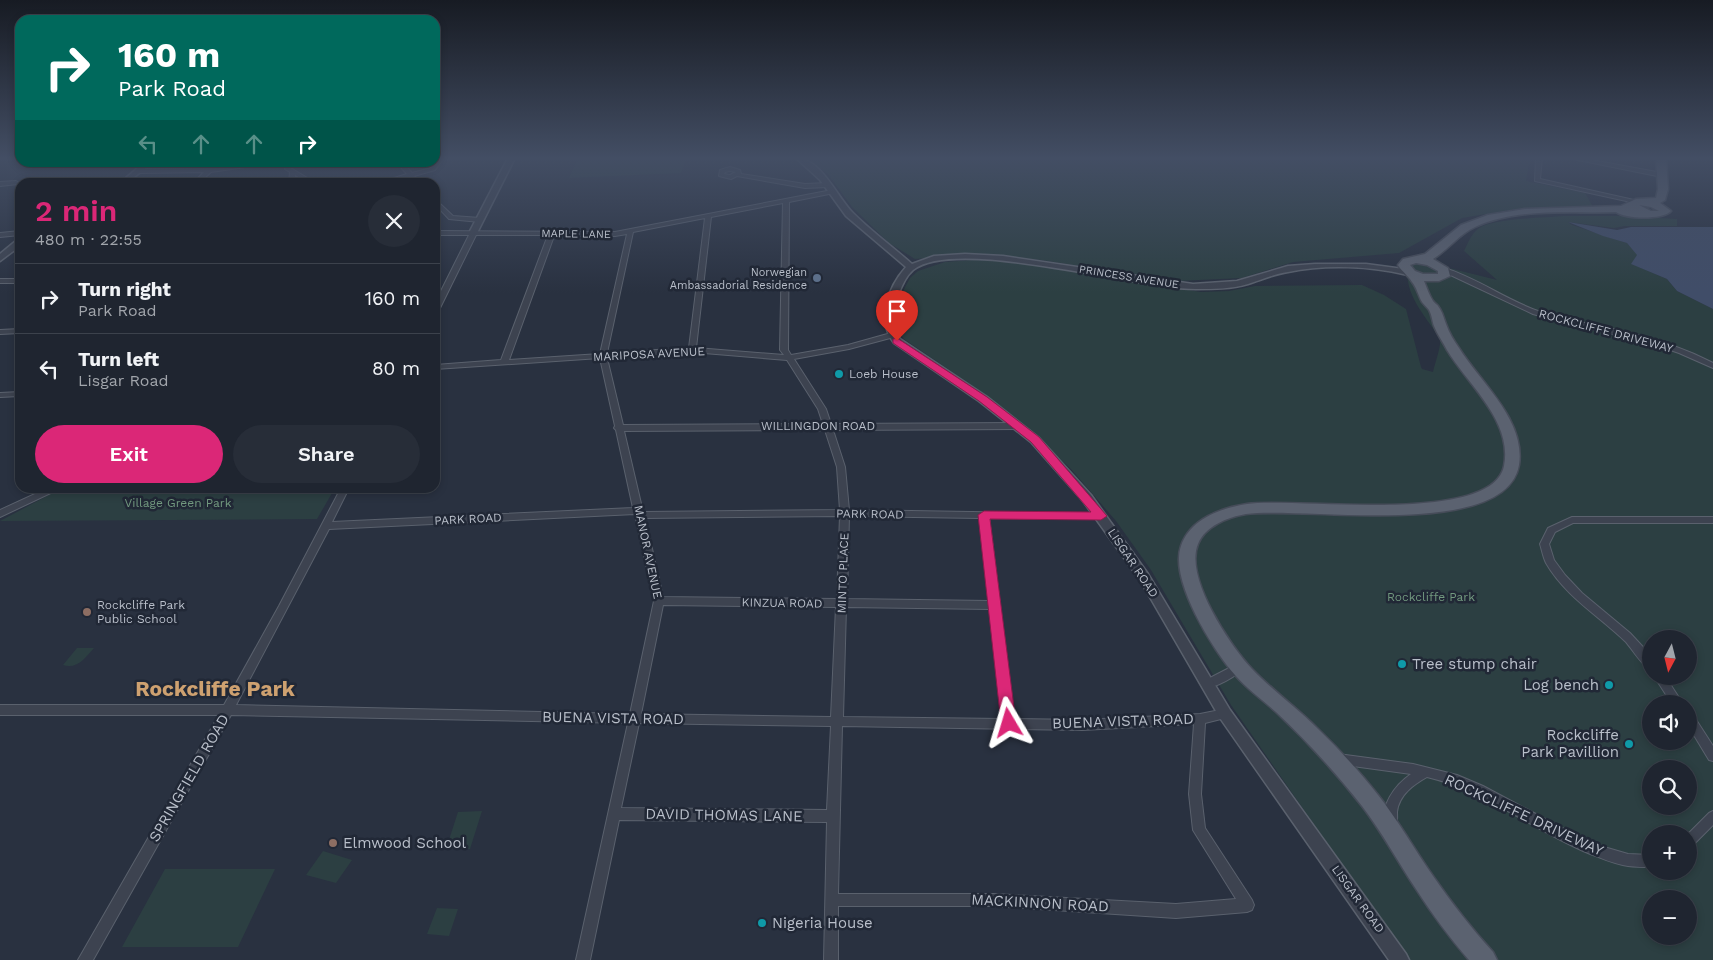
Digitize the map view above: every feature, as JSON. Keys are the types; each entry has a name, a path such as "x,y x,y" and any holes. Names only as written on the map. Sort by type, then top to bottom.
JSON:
{"main road":[{"path":"1422,260 1446,245 1469,225 1482,220 1515,214 1622,209 1639,203 1664,209"},
{"path":"1639,203 1638,210 1647,213"},
{"path":"1552,212 1662,214 1666,211 1664,209 1667,203"},
{"path":"1434,310 1433,286 1441,272 1441,259 1446,245"},
{"path":"1408,269 1411,260 1422,260 1434,263 1441,272"},
{"path":"1408,269 1424,278 1441,272"},
{"path":"1408,269 1418,280 1426,300 1434,310 1450,345 1502,420 1511,444 1512,457 1506,480 1496,490 1483,496 1430,508 1382,512 1255,508 1227,514 1208,522 1196,534 1188,548 1188,566 1192,586 1202,607 1239,667 1308,731 1335,759 1373,804 1426,886 1485,960"}],"street":[{"path":"440,300 489,203"},
{"name":"MAPLE LANE","path":"440,233 615,234 772,203"},
{"name":"MINTO PLACE","path":"786,203 784,350 822,409 841,467 845,513 833,816 831,960"},
{"path":"841,203 849,214 912,268 906,273 894,295 887,318 891,335"},
{"path":"440,206 451,218 458,220 480,220"},
{"path":"692,350 708,216"},
{"name":"MANOR AVENUE","path":"583,960 660,602 618,428 603,356 630,232"},
{"path":"0,235 15,234"},
{"path":"504,362 552,234"},
{"path":"0,258 15,246"},
{"name":"PRINCESS AVENUE","path":"912,268 923,262 945,258 994,259 1090,269 1184,286 1237,285 1289,269 1346,266 1408,269"},
{"name":"ROCKCLIFFE DRIVEWAY","path":"1441,272 1476,283 1525,308 1548,317 1654,342 1682,351 1713,366"},
{"path":"0,282 15,281"},
{"path":"0,332 15,331"},
{"name":"MARIPOSA AVENUE","path":"440,367 692,350 788,358 849,347 891,335"},
{"name":"LISGAR ROAD","path":"891,335 904,347 983,399 1035,440 1101,516 1144,577 1225,714 1400,960"},
{"path":"0,396 15,394"},
{"name":"WILLINGDON ROAD","path":"618,428 1018,426"},
{"path":"0,514 44,493"},
{"name":"SPRINGFIELD ROAD","path":"85,960 229,710 286,605 342,493"},
{"name":"PARK ROAD","path":"326,526 639,513 1101,516"},
{"path":"984,515 1009,723"},
{"path":"1642,655 1628,638 1557,574 1549,560 1545,547 1547,533 1558,524 1572,520 1713,520"},
{"name":"KINZUA ROAD","path":"660,602 994,605"},
{"path":"1208,684 1239,667"},
{"name":"BUENA VISTA ROAD","path":"0,710 229,710 1082,725 1200,719 1225,714"},
{"name":"MACKINNON ROAD","path":"832,900 992,900 1176,911 1247,906 1198,830 1196,794 1200,719"},
{"path":"1697,731 1713,756"},
{"name":"ROCKCLIFFE DRIVEWAY","path":"1335,759 1426,772 1458,781 1596,850 1628,860 1642,861"},
{"path":"1392,832 1391,816 1396,796 1408,782 1426,772"},
{"name":"DAVID THOMAS LANE","path":"615,814 833,816"},
{"path":"1697,833 1713,817"}],"green space":[{"path":"849,203 1591,203 1593,207 1523,208 1462,218 1399,253 1293,262 1242,278 1178,281 1041,260 977,254 915,259 889,243"},
{"name":"Rockcliffe Park","path":"1564,216 1624,216 1677,219 1677,226 1625,226 1614,228 1568,222 1627,243 1638,255 1632,264 1667,279 1677,291 1713,309 1713,960 1408,960 1231,705 1151,570 1116,521 1071,469 1030,431 973,386 904,339 894,327 894,308 910,278 918,271 945,262 984,259 1063,269 1201,292 1229,291 1255,286 1362,285 1384,295 1406,309 1421,367 1433,372 1439,351 1440,339 1412,296 1407,276 1408,265 1425,262 1497,280 1464,251 1470,239 1479,228 1496,222"},
{"name":"Village Green Park","path":"53,493 332,493 317,519 0,521"},
{"path":"77,648 94,648 77,664 73,666 63,665"},
{"path":"482,811 470,849 446,849 458,812"},
{"path":"323,851 352,860 336,883 306,875"},
{"path":"165,869 275,869 238,947 122,947"},
{"path":"437,908 458,909 449,936 427,934"}],"water":[{"path":"1568,222 1617,230 1631,227 1713,227 1713,309 1677,291 1667,279 1631,264 1637,255 1627,243"}],"place":[{"name":"Norwegian Ambassadorial Residence","path":"817,278"},
{"name":"Loeb House","path":"839,374"},
{"name":"Rockcliffe Park Public School","path":"87,612"},
{"name":"Tree stump chair","path":"1402,664"},
{"name":"Log bench","path":"1609,685"},
{"name":"Rockcliffe Park Pavillion","path":"1629,744"},
{"name":"Elmwood School","path":"333,843"},
{"name":"Nigeria House","path":"762,923"}],"district":[{"name":"Rockcliffe Park","path":"215,688"}],"route":[{"path":"897,341 983,399 1035,440 1101,516 984,515 1009,723"}]}
